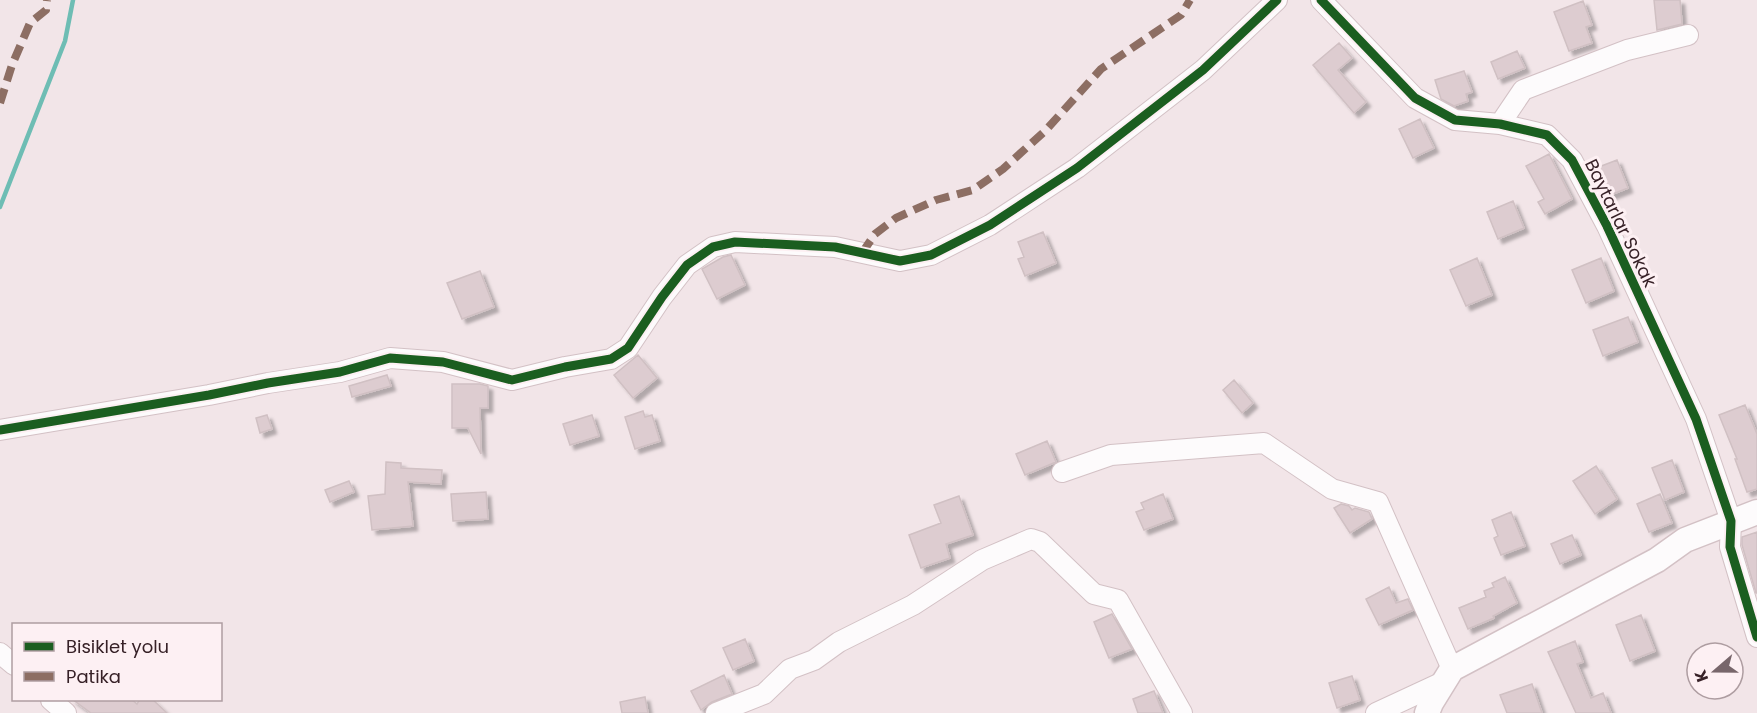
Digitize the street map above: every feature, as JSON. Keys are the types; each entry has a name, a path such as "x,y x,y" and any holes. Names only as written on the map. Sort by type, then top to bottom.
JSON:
{"main road":[{"path":"1431,710 1448,675 1657,560 1684,540 1757,512"}],"street":[{"path":"0,430 209,395 268,382 340,372 390,358 443,362 512,380 611,359 628,348 662,297 687,265 713,247 735,242 835,247 900,261 931,255 990,225 1077,168 1203,70 1277,0"},
{"name":"Baytarlar Sokak","path":"1321,0 1415,98 1455,120 1500,124 1547,135 1572,160 1607,226 1696,419 1731,521 1730,547 1757,637"},
{"path":"1500,124 1523,90 1627,50 1688,35"},
{"path":"1062,472 1111,455 1264,443 1332,489 1378,502 1448,675 1376,713"},
{"path":"716,713 764,694 790,669 814,660 839,642 913,605 982,560 1031,539 1040,542 1094,594 1118,600 1182,713"},
{"path":"0,653 12,663"},
{"path":"53,701 66,713"}],"building":[{"path":"1654,0 1680,0 1682,24 1657,30"},
{"path":"1583,1 1592,25 1586,27 1592,43 1569,51 1554,12"},
{"path":"1339,43 1352,58 1338,70 1366,102 1354,113 1313,65"},
{"path":"1517,51 1525,68 1498,79 1491,62"},
{"path":"1464,71 1472,92 1466,94 1468,101 1454,106 1441,99 1435,80"},
{"path":"1420,119 1434,148 1413,158 1399,129"},
{"path":"1549,154 1572,199 1545,214 1538,202 1544,199 1526,166"},
{"path":"1617,160 1628,188 1605,197 1591,170"},
{"path":"1513,201 1524,228 1498,239 1487,212"},
{"path":"1043,232 1056,263 1025,276 1018,259 1024,257 1018,242"},
{"path":"731,255 745,285 717,299 702,269"},
{"path":"1477,258 1492,295 1466,306 1450,270"},
{"path":"1601,258 1614,291 1586,303 1572,270"},
{"path":"480,271 494,307 462,319 447,283"},
{"path":"1628,317 1638,342 1603,356 1593,330"},
{"path":"638,355 657,378 633,398 614,375"},
{"path":"387,375 391,386 352,397 349,386"},
{"path":"1234,380 1253,403 1242,413 1223,390"},
{"path":"452,384 488,386 488,408 480,408 481,454 468,428 452,428"},
{"path":"1745,405 1757,434 1757,489 1747,492 1735,459 1737,459 1719,415"},
{"path":"643,411 645,417 652,415 660,441 635,449 625,417"},
{"path":"267,415 272,429 260,433 256,418"},
{"path":"592,415 599,436 570,445 563,424"},
{"path":"1047,441 1056,462 1025,475 1016,454"},
{"path":"1672,460 1684,492 1665,500 1652,468"},
{"path":"386,462 401,463 401,468 442,470 441,484 408,482 413,526 372,530 368,496 385,494"},
{"path":"1596,466 1617,499 1595,514 1573,481"},
{"path":"349,481 354,492 330,502 325,490"},
{"path":"486,492 488,519 453,521 451,494"},
{"path":"1163,494 1173,519 1144,530 1136,512 1144,509 1141,503"},
{"path":"1660,494 1672,523 1649,532 1637,504"},
{"path":"959,496 973,535 946,544 950,558 921,568 909,535 941,523 934,505"},
{"path":"1341,504 1349,506 1352,510 1355,508 1369,512 1372,519 1350,533 1334,508"},
{"path":"1511,512 1525,546 1501,555 1494,538 1498,536 1492,520"},
{"path":"1757,532 1756,593 1742,545 1742,537"},
{"path":"1572,535 1581,555 1560,564 1551,544"},
{"path":"1505,577 1517,603 1493,616 1494,618 1468,629 1459,608 1486,597 1484,591 1494,587 1492,583"},
{"path":"1389,587 1396,603 1408,599 1413,610 1379,625 1366,599"},
{"path":"1112,614 1132,649 1109,658 1094,622"},
{"path":"1641,615 1655,651 1630,661 1616,625"},
{"path":"745,639 754,661 733,670 723,648"},
{"path":"1575,641 1583,662 1577,664 1591,698 1603,693 1611,713 1576,713 1548,652"},
{"path":"724,675 732,694 712,702 701,710 691,691"},
{"path":"1352,676 1360,700 1337,708 1329,683"},
{"path":"1532,684 1542,713 1507,713 1500,695"},
{"path":"1154,691 1163,713 1138,713 1133,699"},
{"path":"645,697 648,713 622,713 620,702"},
{"path":"75,701 133,701 137,704 139,701 154,701 167,713 91,713"}],"waterway":[{"path":"0,207 65,41 73,0"}],"marked path":[{"path":"0,103 12,65 30,23 46,10 47,0"},
{"path":"862,253 875,234 896,218 936,200 973,190 1003,169 1045,131 1101,69 1181,15 1190,0"}],"cycle path":[{"path":"0,430 340,372 390,358 443,362 512,380 611,359 628,348 662,297 687,265 713,247 735,242 835,247 900,261 931,255 990,225 1077,168 1203,70 1277,0"},
{"path":"1321,0 1415,98 1455,120 1500,124 1547,135 1572,160 1607,226 1696,419 1731,521 1730,547 1757,637"}]}
